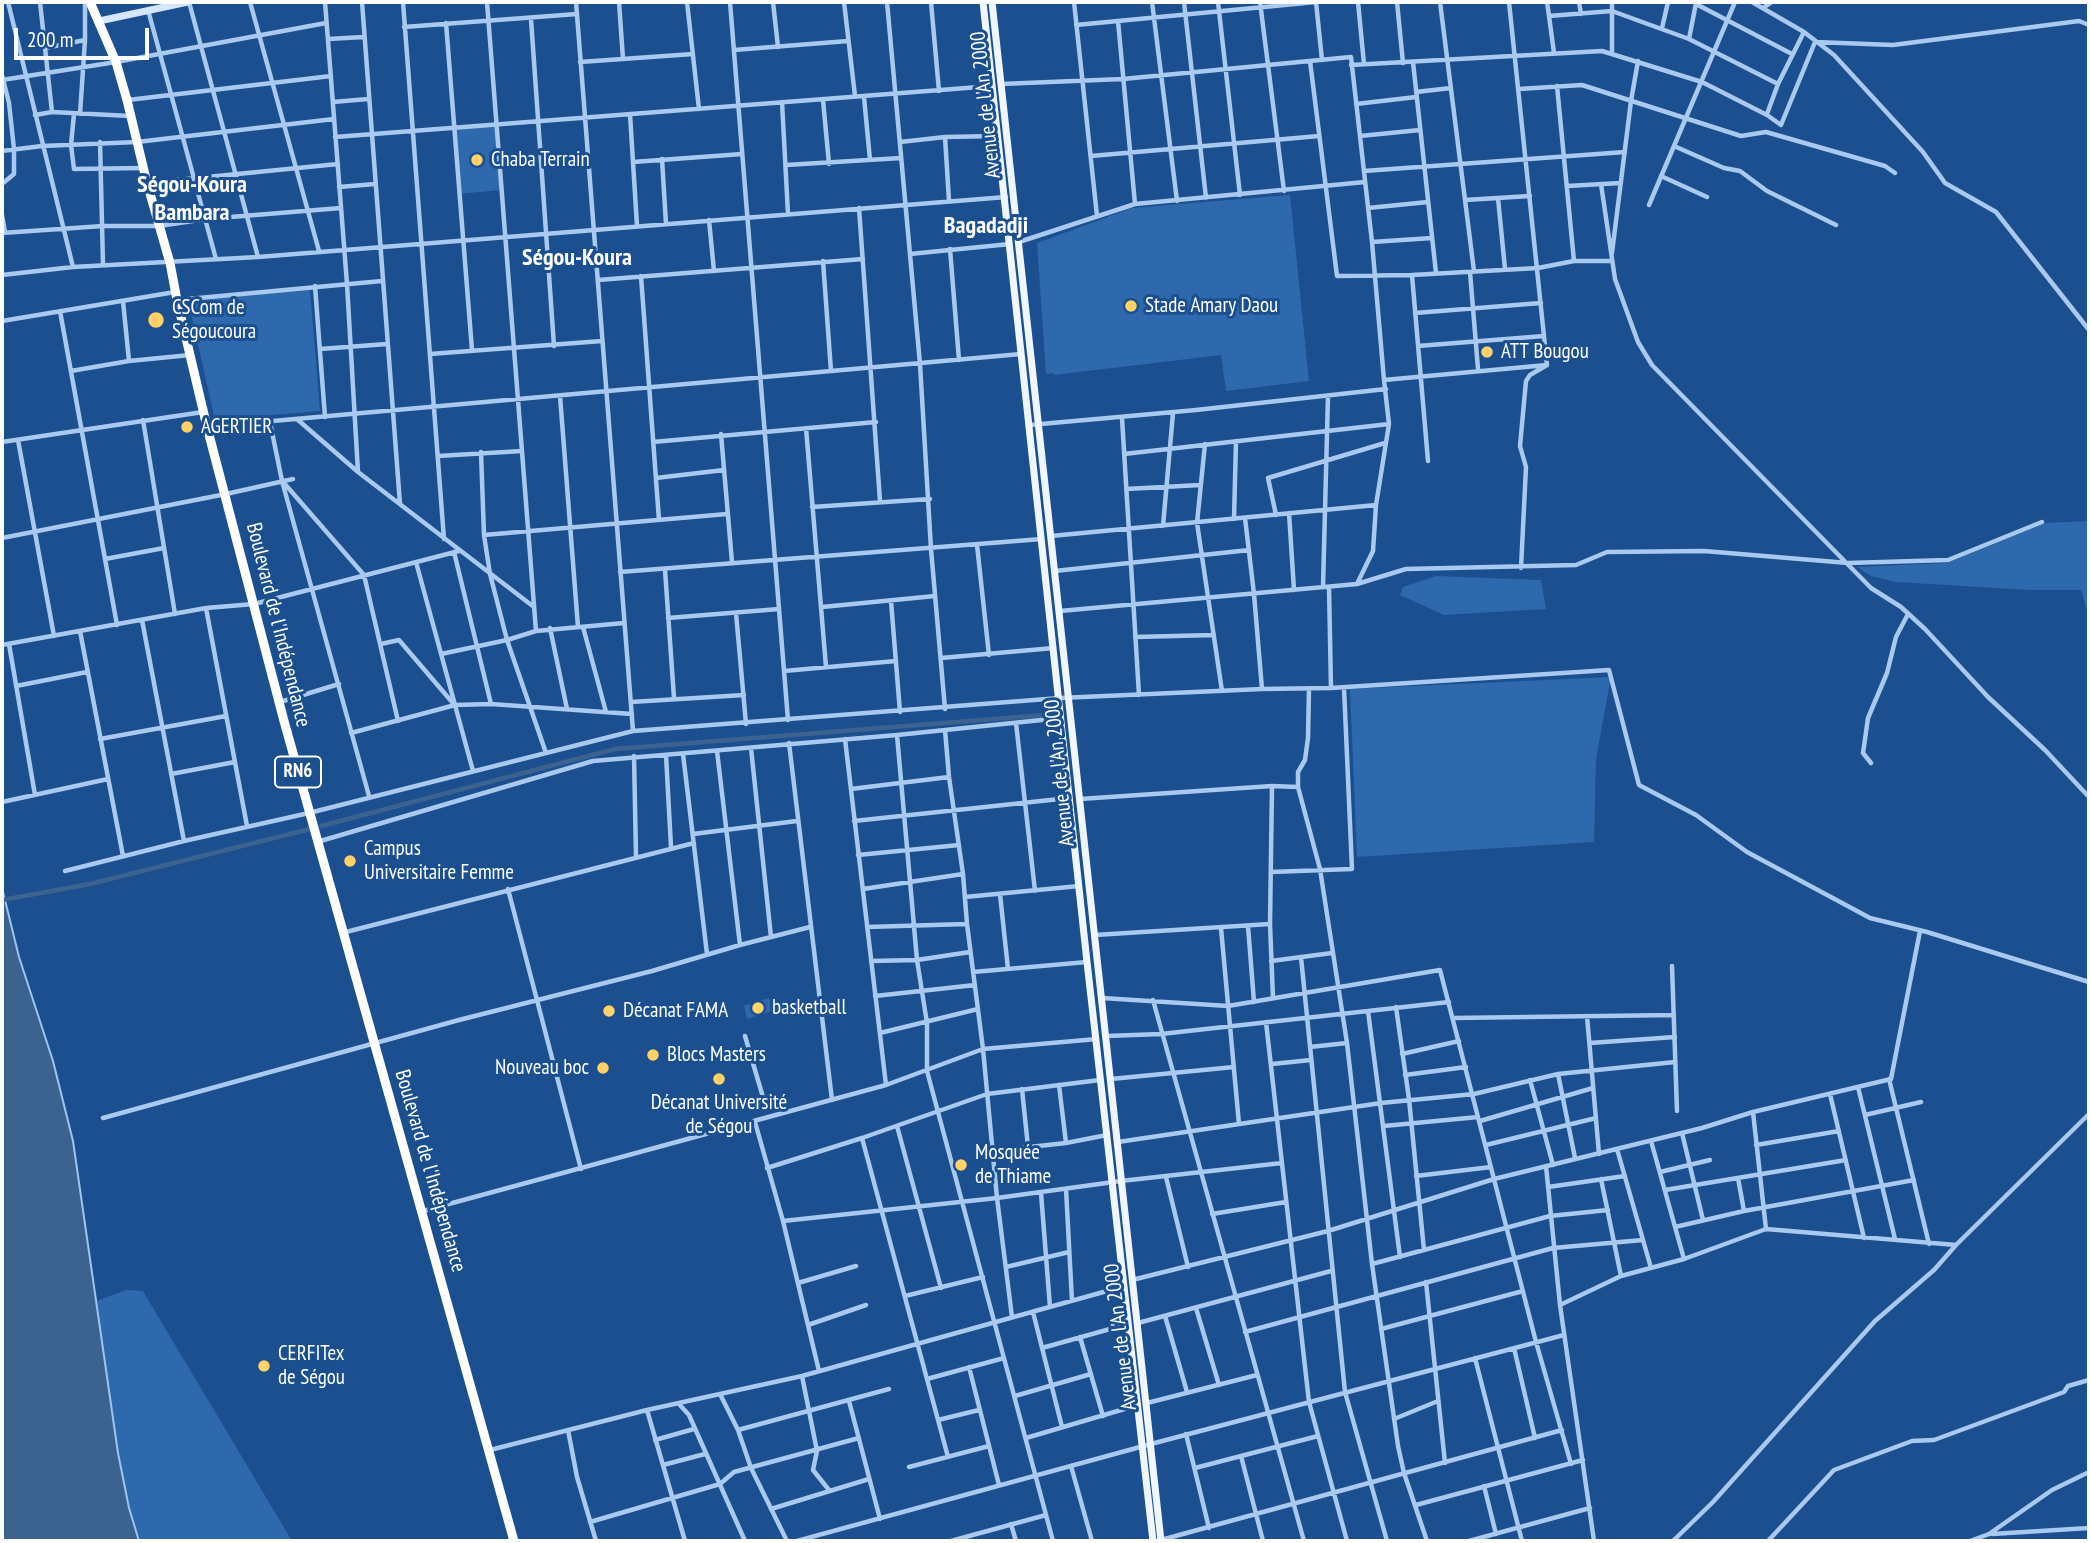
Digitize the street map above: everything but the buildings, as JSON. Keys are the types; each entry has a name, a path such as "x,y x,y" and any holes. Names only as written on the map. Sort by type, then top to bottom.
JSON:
{"highway":[{"name":"Boulevard de l'Indépendance","path":"87,2 99,21 116,62 127,100 279,703 514,1541"}],"main road":[{"name":"Avenue de l'An 2000","path":"983,2 1034,425 1043,539 1087,962 1108,1135 1138,1323 1142,1404"},
{"name":"Avenue de l'An 2000","path":"992,2 1014,197 1014,243 1022,354 1051,536 1118,1142 1117,1182 1128,1324 1142,1404 1158,1541"}],"street":[{"path":"8,2 73,267"},
{"path":"40,2 52,112"},
{"path":"87,2 83,66 71,145 74,169 144,168"},
{"path":"99,21 188,2 258,257"},
{"path":"250,2 319,251"},
{"path":"325,2 347,284 358,472"},
{"path":"362,2 400,503"},
{"path":"403,2 444,539"},
{"path":"487,2 536,631"},
{"path":"576,2 633,731"},
{"path":"619,2 623,59"},
{"path":"687,2 699,108"},
{"path":"730,2 788,720"},
{"path":"773,2 778,47"},
{"path":"844,2 855,96"},
{"path":"887,2 920,364 931,549 945,709"},
{"path":"931,2 939,91"},
{"path":"1074,2 1097,216"},
{"path":"1152,2 1177,201"},
{"path":"1184,2 1206,198"},
{"path":"1218,2 1240,195"},
{"path":"1076,25 1219,11 1261,4 1316,2 1322,60"},
{"path":"1358,2 1364,64"},
{"path":"1397,2 1404,63"},
{"path":"1440,2 1465,200 1478,369"},
{"path":"1509,2 1547,365"},
{"path":"1547,2 1554,53"},
{"path":"1579,2 1581,14"},
{"path":"1612,2 1612,53"},
{"path":"1662,28 1668,2"},
{"path":"1648,205 1735,2"},
{"path":"1752,2 1804,33 1834,55 1923,152 1945,183 1996,212 2089,330"},
{"path":"1763,8 1772,2"},
{"path":"1689,39 1696,3 1792,54"},
{"path":"1261,4 1284,191"},
{"path":"148,9 216,259"},
{"path":"1549,16 1612,11 1689,39 1778,84"},
{"path":"404,27 577,14"},
{"path":"531,19 554,346"},
{"path":"1118,21 1135,204"},
{"path":"1815,41 1893,45 2079,21 2089,25"},
{"path":"2,184 14,174 14,149 9,103 2,78 116,62 327,23"},
{"path":"446,23 472,350"},
{"path":"1767,115 1778,84 1804,33"},
{"path":"328,40 363,37"},
{"path":"45,48 85,40"},
{"path":"734,50 848,41"},
{"path":"1351,65 1601,51 1702,82 1781,125 1815,41"},
{"path":"580,62 693,54"},
{"path":"1002,84 1123,79 1351,57 1389,424 1376,505 1373,551 1357,584"},
{"path":"1310,61 1335,274 1338,276 1436,274 1538,268 1574,261 1611,261"},
{"path":"1611,261 1638,61"},
{"path":"1413,62 1436,274"},
{"path":"127,100 331,76"},
{"path":"335,137 993,86"},
{"path":"1557,86 1574,261"},
{"path":"1519,89 1582,86 1741,136 1766,132 1787,137 1885,166 1895,173"},
{"path":"1356,104 1451,88"},
{"path":"864,97 870,160"},
{"path":"333,102 368,99"},
{"path":"823,100 829,164"},
{"path":"782,102 788,214"},
{"path":"35,115 52,112 131,116"},
{"path":"630,114 637,226"},
{"path":"2,151 100,142 137,142 334,119"},
{"path":"1360,136 1420,130"},
{"path":"900,142 945,137 998,136"},
{"path":"1091,156 1319,136"},
{"path":"945,137 949,201"},
{"path":"100,142 103,264"},
{"path":"1674,146 1724,168 1740,171 1767,191 1836,225"},
{"path":"1364,171 1625,152"},
{"path":"633,162 743,154"},
{"path":"786,165 901,158"},
{"path":"662,159 666,224"},
{"path":"147,183 195,176 338,164"},
{"path":"1661,176 1707,197"},
{"path":"910,254 1014,243 1135,204 1365,183"},
{"path":"1567,186 1621,183"},
{"path":"339,187 375,184"},
{"path":"1601,184 1611,261 1621,298 1638,342 1652,365 1871,588 1908,614 2089,797"},
{"path":"1465,200 1530,196"},
{"path":"2,275 103,264 258,257 1014,197"},
{"path":"1498,198 1505,269"},
{"path":"1368,208 1428,202"},
{"path":"2,215 4,233 103,226 159,226 206,219 341,208"},
{"path":"859,208 880,501"},
{"path":"709,220 714,271"},
{"path":"1372,242 1432,238"},
{"path":"950,249 958,360"},
{"path":"598,280 863,259"},
{"path":"823,261 831,371"},
{"path":"1412,275 1428,461"},
{"path":"641,276 659,520"},
{"path":"2,321 122,301 382,281"},
{"path":"315,286 325,417"},
{"path":"122,301 129,361"},
{"path":"1415,313 1541,303"},
{"path":"60,311 117,625"},
{"path":"1418,346 1544,336"},
{"path":"430,354 602,341"},
{"path":"320,349 387,344"},
{"path":"208,429 1022,354"},
{"path":"71,371 129,361 190,355"},
{"path":"1384,380 1478,369 1547,365"},
{"path":"1521,568 1526,467 1520,446 1526,381 1530,375 1547,365"},
{"path":"1034,425 1173,413 1386,389"},
{"path":"561,396 581,627 606,712"},
{"path":"1328,396 1324,510 1331,688"},
{"path":"2,442 204,412"},
{"path":"1163,526 1173,413"},
{"path":"1122,418 1139,695"},
{"path":"297,419 358,472 444,539 456,552 490,573 534,607"},
{"path":"143,420 175,614"},
{"path":"270,422 282,481 369,796"},
{"path":"653,442 876,422"},
{"path":"1124,454 1389,424"},
{"path":"806,428 826,667"},
{"path":"721,434 732,563"},
{"path":"18,440 54,636"},
{"path":"1234,519 1236,441"},
{"path":"1276,515 1268,478 1385,443"},
{"path":"1205,444 1197,523 1222,691"},
{"path":"438,456 522,451"},
{"path":"481,452 484,535 490,573 507,640 546,753"},
{"path":"656,478 724,470"},
{"path":"2,538 293,479"},
{"path":"282,481 364,575 398,721"},
{"path":"1126,489 1200,485"},
{"path":"812,507 929,499"},
{"path":"1051,536 1376,505"},
{"path":"484,535 727,513"},
{"path":"1289,513 1294,590"},
{"path":"1245,518 1262,689"},
{"path":"1059,611 1357,584 1406,569 1576,565 1607,552 1704,551 1848,563 1948,560 2042,522"},
{"path":"620,572 1043,539"},
{"path":"977,545 989,655"},
{"path":"105,559 164,548"},
{"path":"1055,571 1249,550"},
{"path":"2,645 206,608 254,604 456,552"},
{"path":"456,552 491,704"},
{"path":"416,562 473,771"},
{"path":"665,569 674,698"},
{"path":"821,607 935,596"},
{"path":"891,601 900,712"},
{"path":"206,608 247,826"},
{"path":"668,618 779,609"},
{"path":"736,613 746,724"},
{"path":"1871,763 1863,753 1868,718 1887,673 1896,637 1908,614"},
{"path":"142,620 184,841"},
{"path":"441,654 550,628 624,623"},
{"path":"550,628 567,709"},
{"path":"80,631 123,856"},
{"path":"1135,637 1214,635"},
{"path":"381,644 399,640 455,705"},
{"path":"9,644 36,795"},
{"path":"941,658 1054,648"},
{"path":"784,671 896,661"},
{"path":"65,871 633,731 945,709 1060,698 1344,688 1609,670 1639,785 1696,814 1747,852 1870,918 1927,932 2089,982"},
{"path":"16,686 88,672"},
{"path":"279,703 339,684"},
{"path":"1271,872 1352,869 1344,688"},
{"path":"1309,689 1308,738 1305,760 1298,772 1298,787 1320,869 1347,1043 1372,1264 1394,1419 1404,1473 1427,1541"},
{"path":"631,702 744,695"},
{"path":"351,733 455,705 491,704 632,713"},
{"path":"100,740 226,716"},
{"path":"317,842 593,761 1062,718"},
{"path":"1016,723 1035,891"},
{"path":"945,730 1012,1317"},
{"path":"897,735 917,960 927,1023 927,1071 1053,1541"},
{"path":"845,739 886,1085"},
{"path":"789,744 832,1100"},
{"path":"751,748 771,937"},
{"path":"717,751 740,945"},
{"path":"683,754 707,954"},
{"path":"666,755 671,847"},
{"path":"634,756 636,856"},
{"path":"171,774 235,762"},
{"path":"851,789 949,778"},
{"path":"2,802 108,779"},
{"path":"1080,799 1272,786 1298,787"},
{"path":"1272,786 1270,924 1273,998"},
{"path":"854,821 1071,798"},
{"path":"693,834 797,821"},
{"path":"342,933 694,843"},
{"path":"858,855 959,845"},
{"path":"863,889 963,874"},
{"path":"965,897 1079,886"},
{"path":"508,889 581,1169"},
{"path":"1000,894 1008,969"},
{"path":"867,928 967,924"},
{"path":"1095,935 1270,924"},
{"path":"1248,926 1254,1002"},
{"path":"103,1118 537,999 810,928"},
{"path":"1221,928 1239,1124"},
{"path":"1920,931 1889,1079 1929,1244"},
{"path":"871,961 917,960 971,952"},
{"path":"1271,961 1332,953"},
{"path":"1301,957 1345,1392 1387,1541"},
{"path":"973,972 1087,962"},
{"path":"1672,966 1677,1111"},
{"path":"1101,998 1228,1006 1440,970 1536,1342 1571,1464"},
{"path":"876,996 975,985"},
{"path":"1153,1000 1304,1541"},
{"path":"1105,1036 1161,1034 1449,1002"},
{"path":"1396,1007 1409,1099 1424,1250"},
{"path":"880,1033 978,1009"},
{"path":"1368,1011 1400,1257"},
{"path":"1453,1018 1674,1014"},
{"path":"1587,1016 1599,1154"},
{"path":"1266,1022 1309,1402 1347,1541"},
{"path":"745,1036 765,1104"},
{"path":"1590,1043 1675,1037"},
{"path":"422,1211 886,1085 983,1049 1097,1039"},
{"path":"1402,1054 1459,1041"},
{"path":"1310,1047 1347,1043"},
{"path":"1272,1064 1311,1060"},
{"path":"1118,1142 1409,1099 1474,1094 1558,1074 1675,1062"},
{"path":"1111,1079 1234,1067"},
{"path":"1405,1075 1466,1067"},
{"path":"1558,1074 1575,1158"},
{"path":"768,1168 987,1094 1101,1079"},
{"path":"1132,1280 1328,1231 1575,1158 1889,1079"},
{"path":"1530,1080 1553,1165"},
{"path":"1059,1085 1066,1143"},
{"path":"1858,1087 1895,1239"},
{"path":"1384,1126 1479,1119 1593,1088"},
{"path":"1022,1089 1028,1147"},
{"path":"1830,1094 1864,1238"},
{"path":"1865,1115 1921,1102"},
{"path":"1753,1112 1766,1229"},
{"path":"1673,1541 1713,1502 1875,1321 1934,1270 2089,1114"},
{"path":"1486,1145 1596,1118"},
{"path":"755,1122 783,1221 819,1371"},
{"path":"897,1126 941,1287"},
{"path":"1756,1145 1839,1131"},
{"path":"1682,1133 1703,1220"},
{"path":"993,1151 1066,1143 1108,1135"},
{"path":"862,1138 948,1457"},
{"path":"1651,1141 1684,1259"},
{"path":"1617,1149 1651,1268"},
{"path":"1660,1172 1710,1160"},
{"path":"1665,1190 1846,1160"},
{"path":"783,1221 1282,1163"},
{"path":"1546,1166 1560,1305 1594,1541"},
{"path":"1416,1176 1491,1167"},
{"path":"1548,1187 1625,1176"},
{"path":"1166,1177 1188,1267"},
{"path":"1738,1178 1744,1211"},
{"path":"1601,1179 1621,1276"},
{"path":"1675,1227 1744,1211 1914,1180"},
{"path":"1066,1189 1072,1301"},
{"path":"1041,1192 1050,1307"},
{"path":"1212,1214 1286,1202"},
{"path":"1372,1264 1550,1216 1608,1210"},
{"path":"1560,1305 1621,1276 1684,1259 1766,1229 1956,1245"},
{"path":"1245,1332 1553,1248 1643,1240"},
{"path":"1006,1268 1069,1252"},
{"path":"798,1283 856,1266"},
{"path":"1138,1323 1331,1271"},
{"path":"905,1296 983,1277"},
{"path":"1426,1282 1445,1463"},
{"path":"489,1450 647,1410 802,1376 1125,1286"},
{"path":"1381,1329 1523,1291"},
{"path":"808,1325 866,1305"},
{"path":"1196,1308 1219,1385"},
{"path":"1033,1311 1062,1427"},
{"path":"1165,1316 1187,1392"},
{"path":"1042,1348 1128,1324"},
{"path":"797,1541 1186,1434 1564,1335"},
{"path":"1080,1337 1103,1416"},
{"path":"1514,1348 1535,1438"},
{"path":"927,1379 1004,1358"},
{"path":"1475,1358 1522,1541"},
{"path":"969,1367 999,1485"},
{"path":"1015,1396 1091,1374"},
{"path":"1026,1438 1142,1404 1257,1375"},
{"path":"802,1376 817,1451 813,1470 829,1490"},
{"path":"1768,1541 1834,1470 1912,1441 1934,1440 2064,1392 2068,1386 2089,1380"},
{"path":"738,1430 889,1390"},
{"path":"720,1394 738,1430 751,1468 787,1541"},
{"path":"849,1401 880,1519"},
{"path":"1394,1419 1438,1401"},
{"path":"679,1404 688,1415 745,1541"},
{"path":"647,1410 685,1541"},
{"path":"938,1420 979,1410"},
{"path":"656,1440 694,1429"},
{"path":"568,1430 577,1477 596,1541"},
{"path":"1158,1541 1562,1430"},
{"path":"1186,1434 1209,1528"},
{"path":"1195,1468 1318,1436"},
{"path":"590,1522 720,1484 734,1472 859,1438"},
{"path":"909,1467 989,1446"},
{"path":"663,1465 705,1454"},
{"path":"1241,1456 1263,1541"},
{"path":"1416,1505 1583,1460"},
{"path":"1071,1466 1092,1541"},
{"path":"1970,1541 1989,1534 2052,1490 2089,1472"},
{"path":"771,1509 869,1479"},
{"path":"1484,1486 1496,1534"},
{"path":"1469,1541 1590,1508"},
{"path":"951,1541 969,1539 1046,1515"},
{"path":"1011,1524 1016,1541"},
{"path":"1989,1534 2089,1528"}],"shaded area":[{"name":"Chaba Terrain","path":"496,126 501,190 458,194 453,129"},
{"path":"1290,195 1309,381 1226,391 1221,355 1046,374 1037,243 1132,208"},
{"path":"310,290 320,411 215,420 188,300"},
{"path":"2089,521 2089,617 2081,590 2031,590 1895,582 1871,576 1857,567 1947,563 2046,523"},
{"path":"1436,576 1541,580 1546,609 1444,615 1400,595 1403,587"},
{"path":"1611,677 1596,759 1594,842 1357,857 1350,689"},
{"path":"2,888 19,957 53,1061 73,1141 118,1453 139,1541 2,1541"},
{"name":"basketball","path":"769,998 773,1011 747,1019 744,1006"},
{"path":"126,1290 143,1291 292,1541 139,1541 118,1453 96,1301"}],"waterway":[{"path":"321,826 615,749 1058,714"},
{"path":"2,900 90,884 310,829"}],"place":[{"name":"Chaba Terrain","path":"477,160"},
{"name":"Stade Amary Daou","path":"1131,306"},
{"name":"CSCom de Ségoucoura","path":"156,320"},
{"name":"ATT Bougou","path":"1487,352"},
{"name":"AGERTIER","path":"187,427"},
{"name":"Campus Universitaire Femme","path":"350,861"},
{"name":"basketball","path":"758,1008"},
{"name":"Décanat FAMA","path":"609,1011"},
{"name":"Blocs Masters","path":"653,1055"},
{"name":"Nouveau boc","path":"603,1068"},
{"name":"Décanat Université de Ségou","path":"719,1079"},
{"name":"Mosquée de Thiame","path":"961,1165"},
{"name":"CERFITex de Ségou","path":"264,1366"}],"district":[{"name":"Ségou-Koura Bambara","path":"192,199"},
{"name":"Bagadadji","path":"986,226"},
{"name":"Ségou-Koura","path":"577,258"}]}
